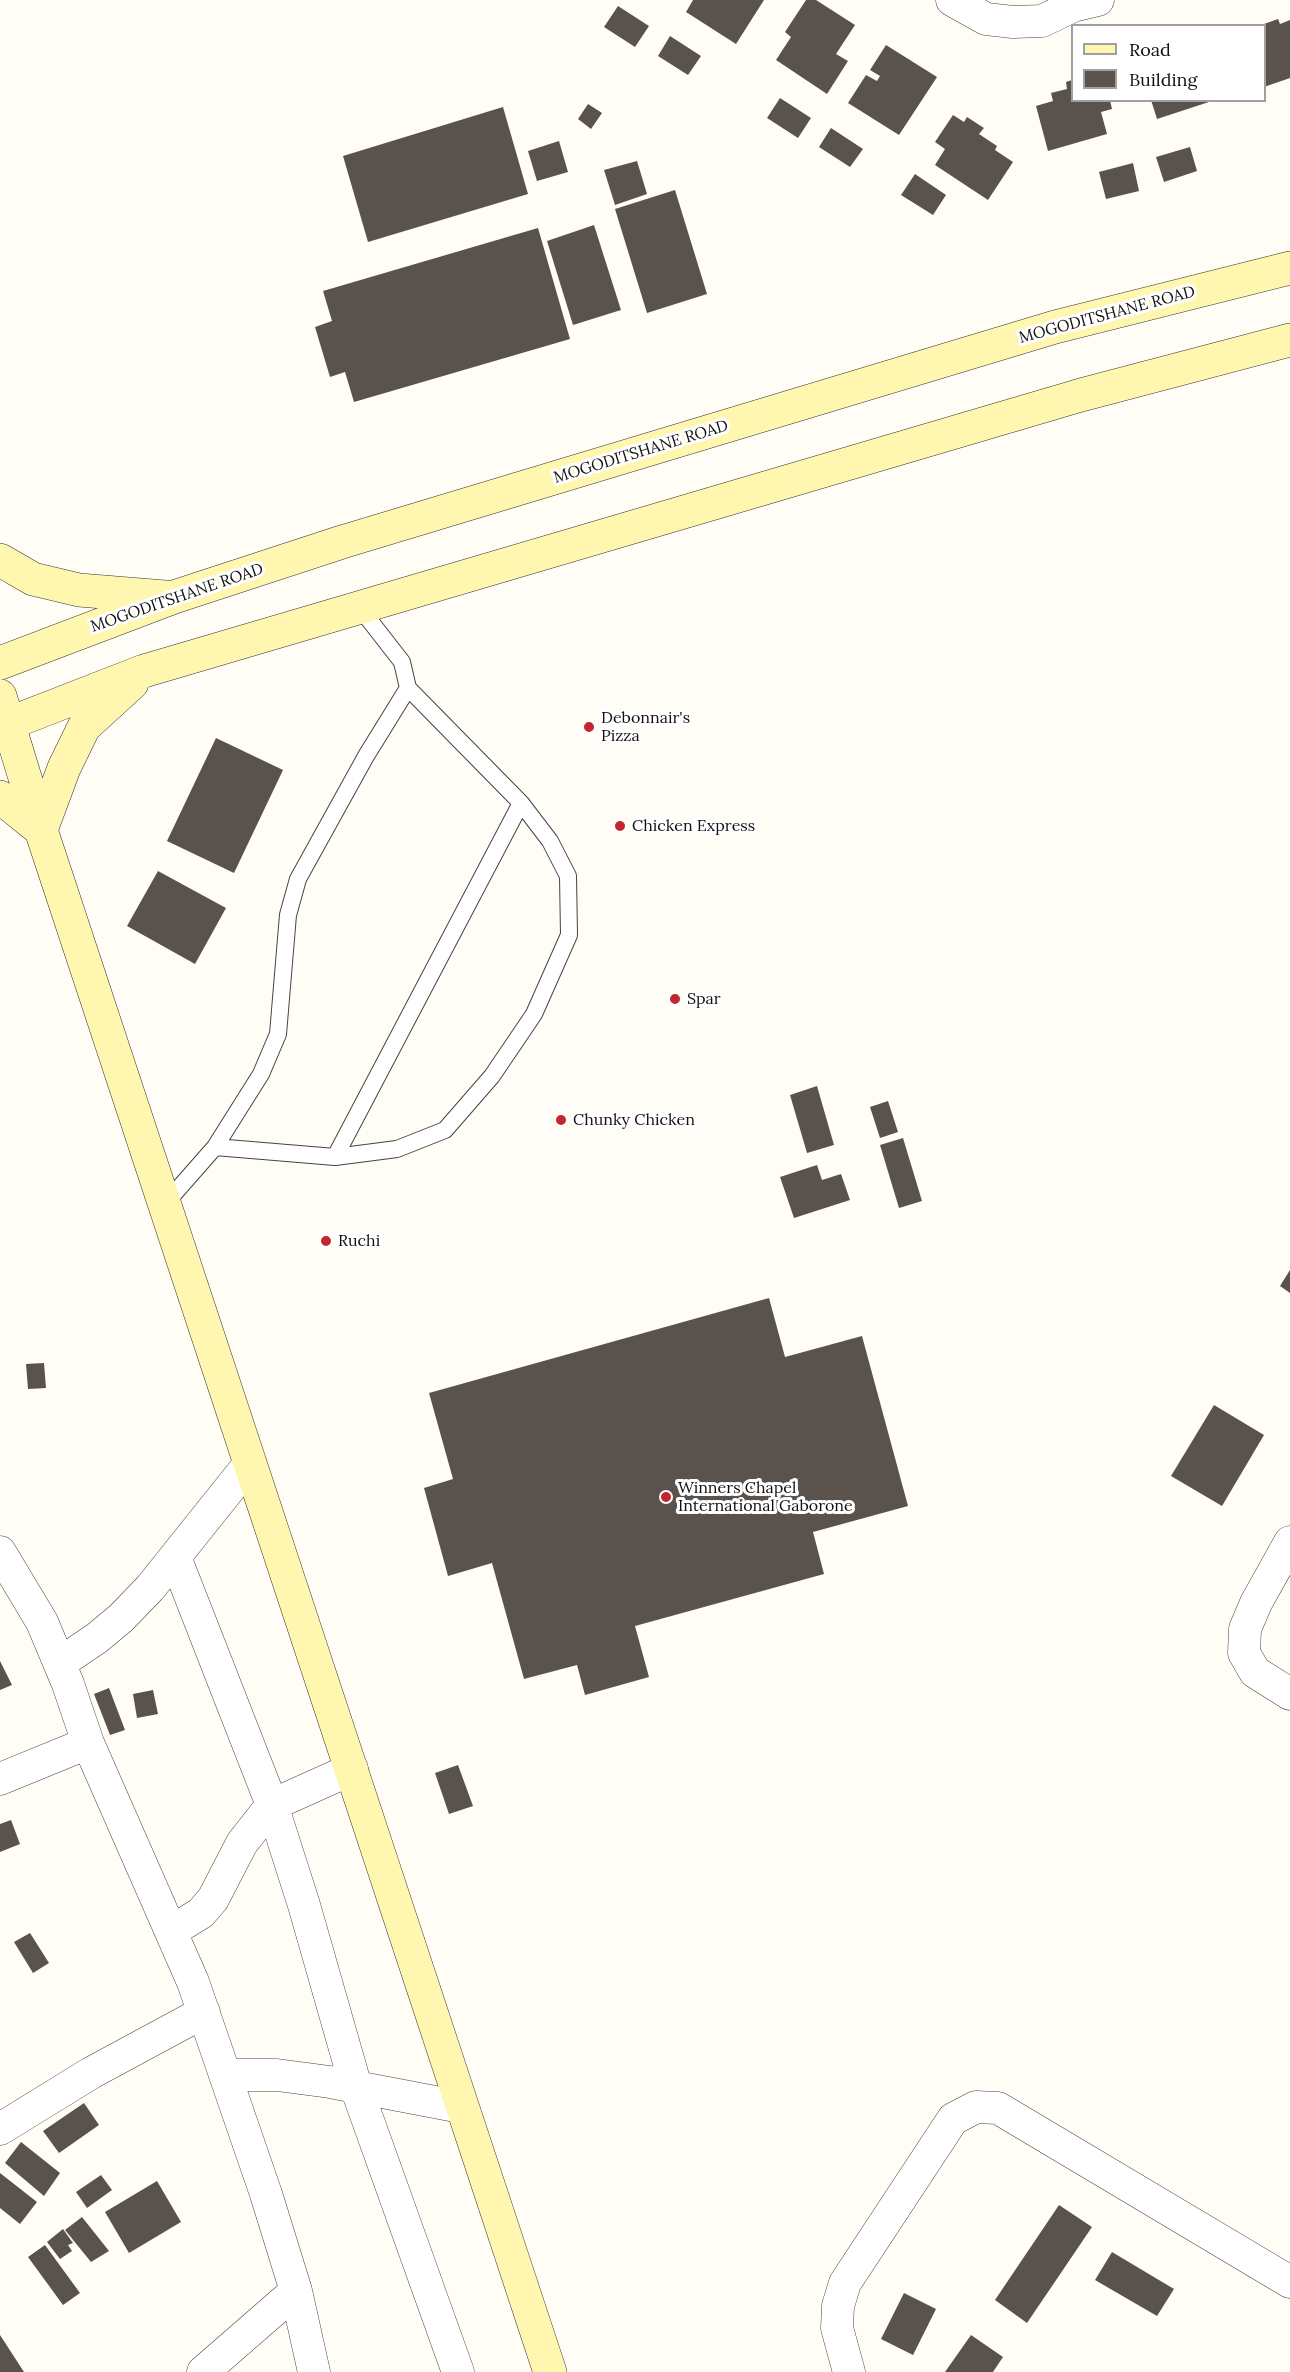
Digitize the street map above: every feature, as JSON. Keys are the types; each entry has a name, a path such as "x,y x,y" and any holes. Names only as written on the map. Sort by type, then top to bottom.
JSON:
{"main road":[{"name":"MOGODITSHANE ROAD","path":"0,663 174,597 342,542 1044,330 1290,268"},
{"path":"550,2372 3,715 144,671 1081,395 1290,340"},
{"path":"0,560 33,579 79,590 174,597"},
{"path":"41,830 64,768 84,727 144,671"},
{"path":"0,797 41,830"}],"street":[{"path":"952,0 986,19 1013,22 1042,21 1084,2"},
{"path":"60,1662 97,1638 121,1618 150,1588 250,1463"},
{"path":"1290,1542 1256,1603 1245,1629 1244,1653 1255,1672 1290,1694"},
{"path":"0,1552 42,1622 60,1662 88,1743 172,1931 204,2012 266,2194 296,2291 314,2372"},
{"path":"175,1557 272,1805 304,1905 356,2087 458,2372"},
{"path":"0,1779 88,1743"},
{"path":"172,1931 201,1913 213,1899 242,1843 272,1805 352,1769"},
{"path":"0,2129 91,2073 204,2012"},
{"path":"226,2075 277,2075 461,2107"},
{"path":"849,2372 837,2328 838,2306 845,2283 953,2119 976,2107 998,2108 1290,2283"},
{"path":"203,2372 296,2291"}],"lane":[{"path":"215,1147 334,1157 397,1149 445,1130 492,1076 534,1014 569,935 568,876 550,841 521,803 408,688 402,662 360,608"},
{"path":"165,1204 215,1147 261,1074 278,1034 288,915 297,879 366,756 408,688"},
{"path":"334,1157 521,803"}],"building":[{"path":"693,0 764,0 736,44 686,12"},
{"path":"806,0 816,0 855,25 836,54 848,61 827,94 776,60 791,37 785,32"},
{"path":"618,6 649,26 635,47 604,27"},
{"path":"1278,19 1280,24 1290,20 1290,78 1266,86 1266,24 1264,24"},
{"path":"670,36 701,56 688,75 658,56"},
{"path":"886,45 937,77 899,135 848,103 866,75 877,81 880,76 870,70"},
{"path":"1071,80 1071,102 1110,102 1112,109 1101,112 1107,134 1048,151 1036,106 1053,101 1051,93 1067,89 1066,82"},
{"path":"780,98 811,118 798,138 767,118"},
{"path":"1152,102 1209,102 1157,119"},
{"path":"588,104 602,113 591,129 578,119"},
{"path":"503,107 528,194 368,242 343,156"},
{"path":"953,115 964,122 967,117 984,128 979,134 997,146 995,150 1013,162 988,200 935,165 945,149 935,142"},
{"path":"831,128 863,149 850,167 819,147"},
{"path":"559,141 568,172 537,181 528,151"},
{"path":"1190,147 1197,171 1164,182 1156,157"},
{"path":"637,161 647,194 615,205 604,170"},
{"path":"1133,163 1139,191 1106,199 1099,172"},
{"path":"915,174 946,195 933,215 901,195"},
{"path":"675,190 707,294 647,313 615,209"},
{"path":"594,225 621,310 573,325 547,241"},
{"path":"538,228 570,339 354,402 345,372 330,377 315,327 332,321 323,291"},
{"path":"216,738 283,770 234,873 167,841"},
{"path":"158,871 226,908 195,964 127,926"},
{"path":"817,1086 834,1145 807,1153 790,1095"},
{"path":"888,1101 898,1132 880,1138 870,1107"},
{"path":"903,1138 922,1201 899,1208 880,1145"},
{"path":"817,1165 822,1180 841,1174 850,1200 794,1218 780,1177"},
{"path":"1290,1270 1290,1293 1280,1286"},
{"name":"Winners Chapel International Gaborone","path":"769,1298 785,1357 862,1336 908,1506 813,1532 824,1574 635,1626 649,1677 585,1695 577,1665 524,1679 492,1563 448,1576 424,1488 453,1479 429,1393"},
{"path":"44,1363 46,1388 28,1389 26,1364"},
{"path":"1214,1405 1264,1435 1222,1506 1171,1476"},
{"path":"0,1661 12,1685 0,1690"},
{"path":"109,1688 125,1730 110,1735 94,1694"},
{"path":"153,1690 158,1714 137,1718 133,1694"},
{"path":"458,1765 473,1806 449,1814 435,1773"},
{"path":"11,1820 20,1844 0,1852 0,1824"},
{"path":"30,1933 49,1963 33,1973 14,1942"},
{"path":"84,2103 99,2125 59,2153 43,2131"},
{"path":"21,2142 60,2173 44,2196 5,2163"},
{"path":"0,2173 37,2202 20,2224 0,2208"},
{"path":"101,2175 112,2190 87,2208 76,2192"},
{"path":"157,2181 181,2222 129,2253 105,2212"},
{"path":"1059,2205 1092,2227 1027,2323 995,2300"},
{"path":"82,2217 109,2251 91,2262 65,2230"},
{"path":"63,2229 73,2243 68,2245 72,2251 60,2259 47,2242"},
{"path":"45,2245 80,2293 63,2305 28,2257"},
{"path":"1112,2252 1174,2289 1157,2316 1095,2280"},
{"path":"904,2293 936,2309 913,2355 881,2339"},
{"path":"0,2335 24,2372 0,2372"},
{"path":"971,2335 1003,2357 993,2372 945,2372"}],"place":[{"name":"Debonnair's Pizza","path":"589,727"},
{"name":"Chicken Express","path":"620,826"},
{"name":"Spar","path":"675,999"},
{"name":"Chunky Chicken","path":"561,1120"},
{"name":"Ruchi","path":"326,1241"},
{"name":"Winners Chapel International Gaborone","path":"666,1497"}]}
